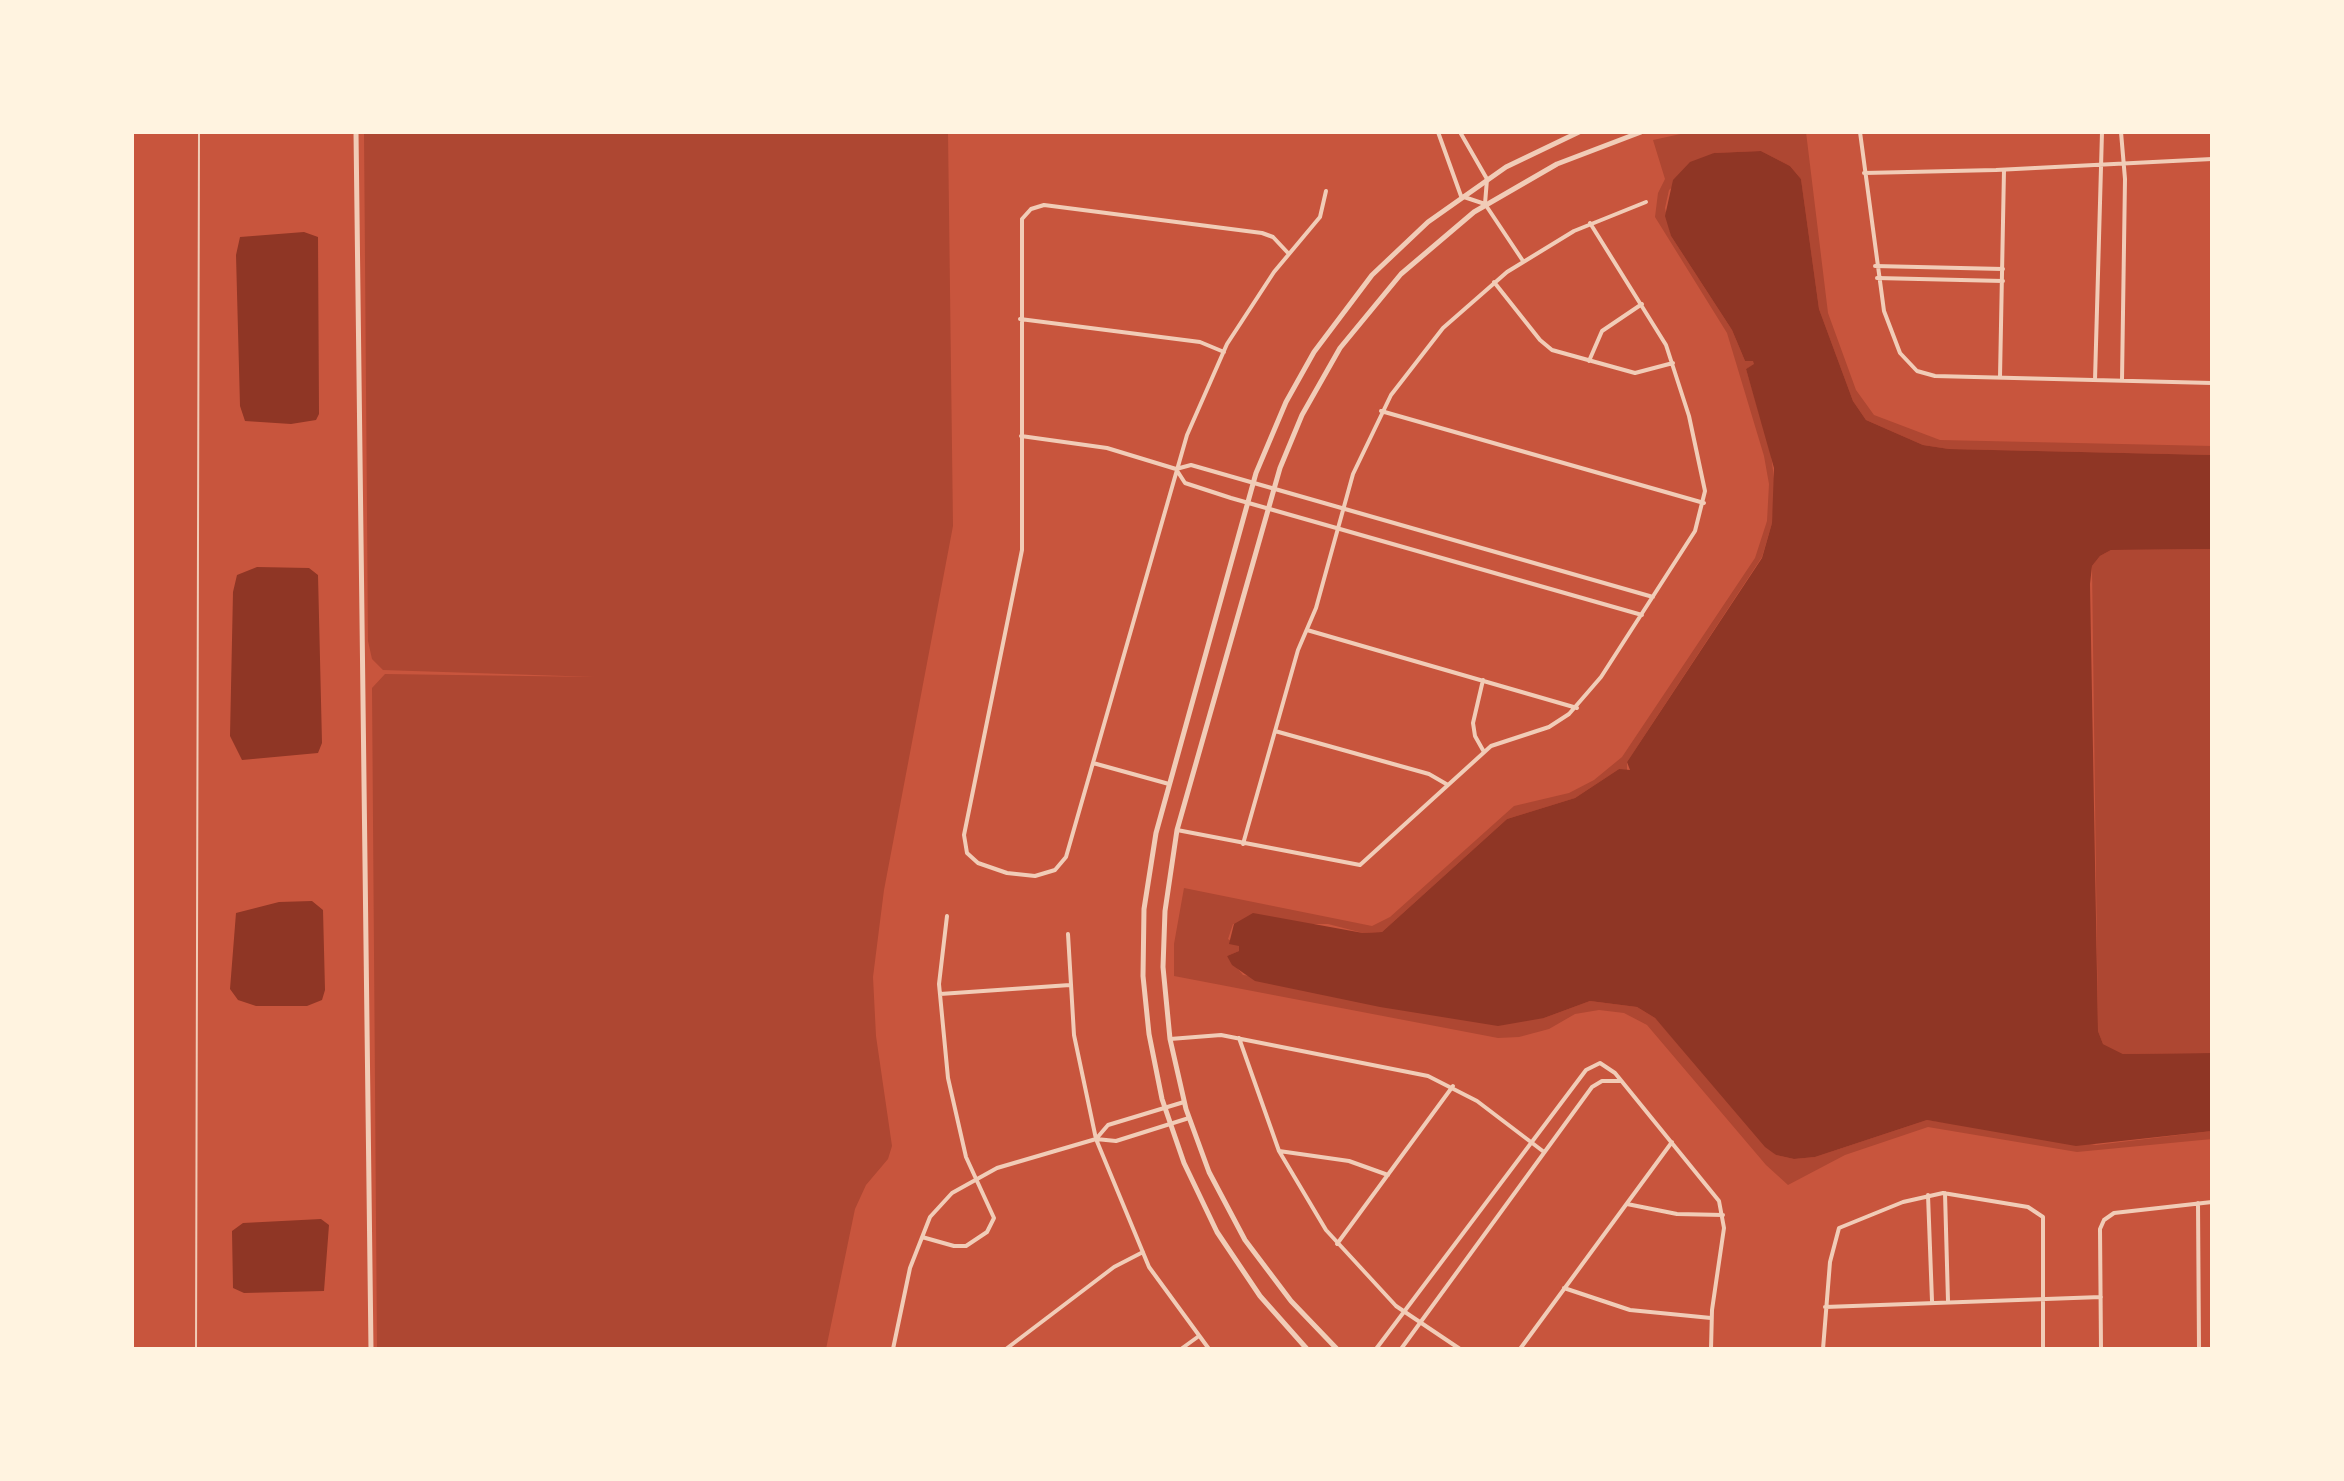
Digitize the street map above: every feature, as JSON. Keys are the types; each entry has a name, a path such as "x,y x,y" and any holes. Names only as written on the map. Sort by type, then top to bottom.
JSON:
{"street":[{"path":"356,132 371,1349"},
{"path":"1438,132 1461,196"},
{"path":"1460,132 1487,179 1485,204"},
{"path":"1307,1349 1260,1296 1217,1232 1191,1181 1170,1124 1147,1024 1143,938 1150,862 1252,485 1286,402 1336,320 1399,248 1461,196 1487,179 1579,132"},
{"path":"1337,1349 1291,1301 1245,1240 1217,1189 1184,1102 1170,1039 1163,939 1166,891 1177,830 1272,490 1302,415 1352,332 1415,260 1485,204 1557,164 1641,132"},
{"path":"1860,132 1877,278 1897,346 1917,371 1930,375 2212,383"},
{"path":"2095,380 2102,132"},
{"path":"2121,132 2122,380"},
{"path":"1864,173 2004,170 2212,159"},
{"path":"2000,377 2004,170"},
{"path":"1288,253 1276,239 1262,233 1050,206 1036,206 1026,213 1020,231 1022,557 965,830 967,853 978,863 1007,873 1035,876 1052,871 1067,854 1192,422 1224,352 1288,253 1320,217 1326,191"},
{"path":"1461,196 1485,204 1523,261"},
{"path":"1243,844 1357,464 1381,411 1405,373 1435,337 1494,282 1523,261 1590,223 1646,202"},
{"path":"1177,830 1360,865 1484,752 1501,741 1549,727 1577,708 1642,615 1695,531 1704,503 1702,467 1673,363 1642,304 1590,223"},
{"path":"1875,266 2003,269"},
{"path":"1877,278 2003,281"},
{"path":"1494,282 1548,348 1635,373 1673,363"},
{"path":"1588,361 1602,331 1642,304"},
{"path":"1020,319 1200,342 1224,352"},
{"path":"1381,411 1704,503"},
{"path":"1021,436 1107,448 1176,469 1191,465 1252,485 1653,597"},
{"path":"1176,469 1185,483 1247,503 1642,615"},
{"path":"1307,630 1577,708"},
{"path":"1483,680 1473,723 1475,736 1484,752"},
{"path":"1275,731 1429,774 1448,786"},
{"path":"1093,763 1169,784"},
{"path":"922,1237 962,1246 987,1232 992,1224 993,1211 975,1178 948,1078 940,994 947,916"},
{"path":"1068,934 1076,1047 1096,1139 1157,1280 1209,1349"},
{"path":"940,994 1070,985"},
{"path":"1170,1039 1203,1034 1239,1038 1421,1074 1453,1086 1544,1152"},
{"path":"1239,1038 1279,1151 1306,1200 1337,1244 1405,1312 1460,1349"},
{"path":"1376,1349 1590,1066 1608,1066 1716,1195 1723,1215 1711,1318 1711,1349"},
{"path":"1401,1349 1595,1085 1605,1080 1620,1081"},
{"path":"1337,1244 1453,1086"},
{"path":"1096,1139 1108,1125 1184,1102"},
{"path":"893,1349 910,1268 930,1217 944,1201 975,1178 1096,1139 1116,1141 1189,1118"},
{"path":"1520,1349 1672,1142"},
{"path":"1279,1151 1349,1161 1388,1175"},
{"path":"1945,1193 1948,1301"},
{"path":"1823,1349 1830,1262 1841,1227 1928,1195 1945,1193 2028,1207 2041,1214 2045,1225 2043,1349"},
{"path":"1928,1195 1932,1302"},
{"path":"2101,1349 2100,1229 2104,1220 2114,1213 2212,1202"},
{"path":"2198,1203 2199,1349"},
{"path":"1627,1204 1677,1214 1723,1215"},
{"path":"1006,1349 1114,1267 1143,1252"},
{"path":"1564,1288 1630,1310 1711,1318"},
{"path":"1825,1307 2101,1297"},
{"path":"1181,1349 1199,1336"}],"lane":[{"path":"196,1349 199,132"}],"shaded area":[{"path":"364,132 948,132 953,526 884,890 873,977 876,1036 892,1146 888,1159 866,1185 855,1209 826,1349 377,1349 372,688 385,674 596,677 383,670 372,659 368,641"},
{"path":"1690,132 1806,132 1828,313 1856,390 1874,415 1940,440 2212,446 2212,455 1949,449 1923,445 1866,420 1853,401 1819,309 1801,179 1790,166 1761,151 1714,153 1669,190 1665,208 1671,236 1732,330 1745,361 1753,360 1755,364 1746,369 1771,454 1775,487 1772,523 1762,557 1627,762 1627,772 1619,769 1575,798 1507,819 1382,932 1363,933 1328,924 1233,924 1228,939 1240,946 1239,951 1227,956 1243,975 1544,1018 1590,1001 1637,1007 1655,1018 1776,1155 1794,1159 1815,1157 1927,1120 2096,1145 2212,1131 2212,1139 2077,1152 1928,1127 1845,1155 1788,1185 1766,1165 1647,1025 1624,1013 1599,1010 1575,1014 1549,1029 1519,1037 1498,1038 1174,976 1174,944 1184,888 1372,926 1390,917 1514,806 1569,793 1594,780 1622,757 1755,558 1767,521 1769,484 1764,456 1727,333 1655,217 1658,193 1665,179 1653,140"},
{"path":"1761,151 1790,166 1801,179 1819,309 1853,401 1866,420 1923,445 1949,449 2212,455 2212,549 2111,550 2100,556 2092,566 2090,584 2098,1031 2103,1044 2123,1054 2212,1053 2212,1131 2076,1146 1927,1120 1815,1157 1794,1159 1776,1155 1765,1147 1655,1018 1637,1007 1590,1001 1544,1018 1498,1026 1380,1007 1255,981 1232,965 1227,956 1239,951 1239,946 1229,944 1234,924 1253,913 1363,933 1382,932 1507,819 1575,798 1619,769 1630,770 1627,762 1762,558 1772,523 1774,468 1746,369 1754,364 1753,361 1745,361 1732,330 1671,236 1665,216 1673,180 1690,162 1714,153"},
{"path":"304,232 318,237 319,414 316,420 291,424 245,421 240,406 236,255 240,237"},
{"path":"2212,549 2212,1053 2123,1054 2103,1044 2098,1031 2092,566 2100,556 2111,550"},
{"path":"257,567 309,568 318,575 322,743 318,753 242,760 230,736 233,592 237,575"},
{"path":"312,901 323,910 325,990 322,1000 307,1006 256,1006 238,1000 230,989 236,913 279,902"},
{"path":"321,1219 329,1225 324,1291 244,1293 233,1288 232,1231 243,1223"}]}
